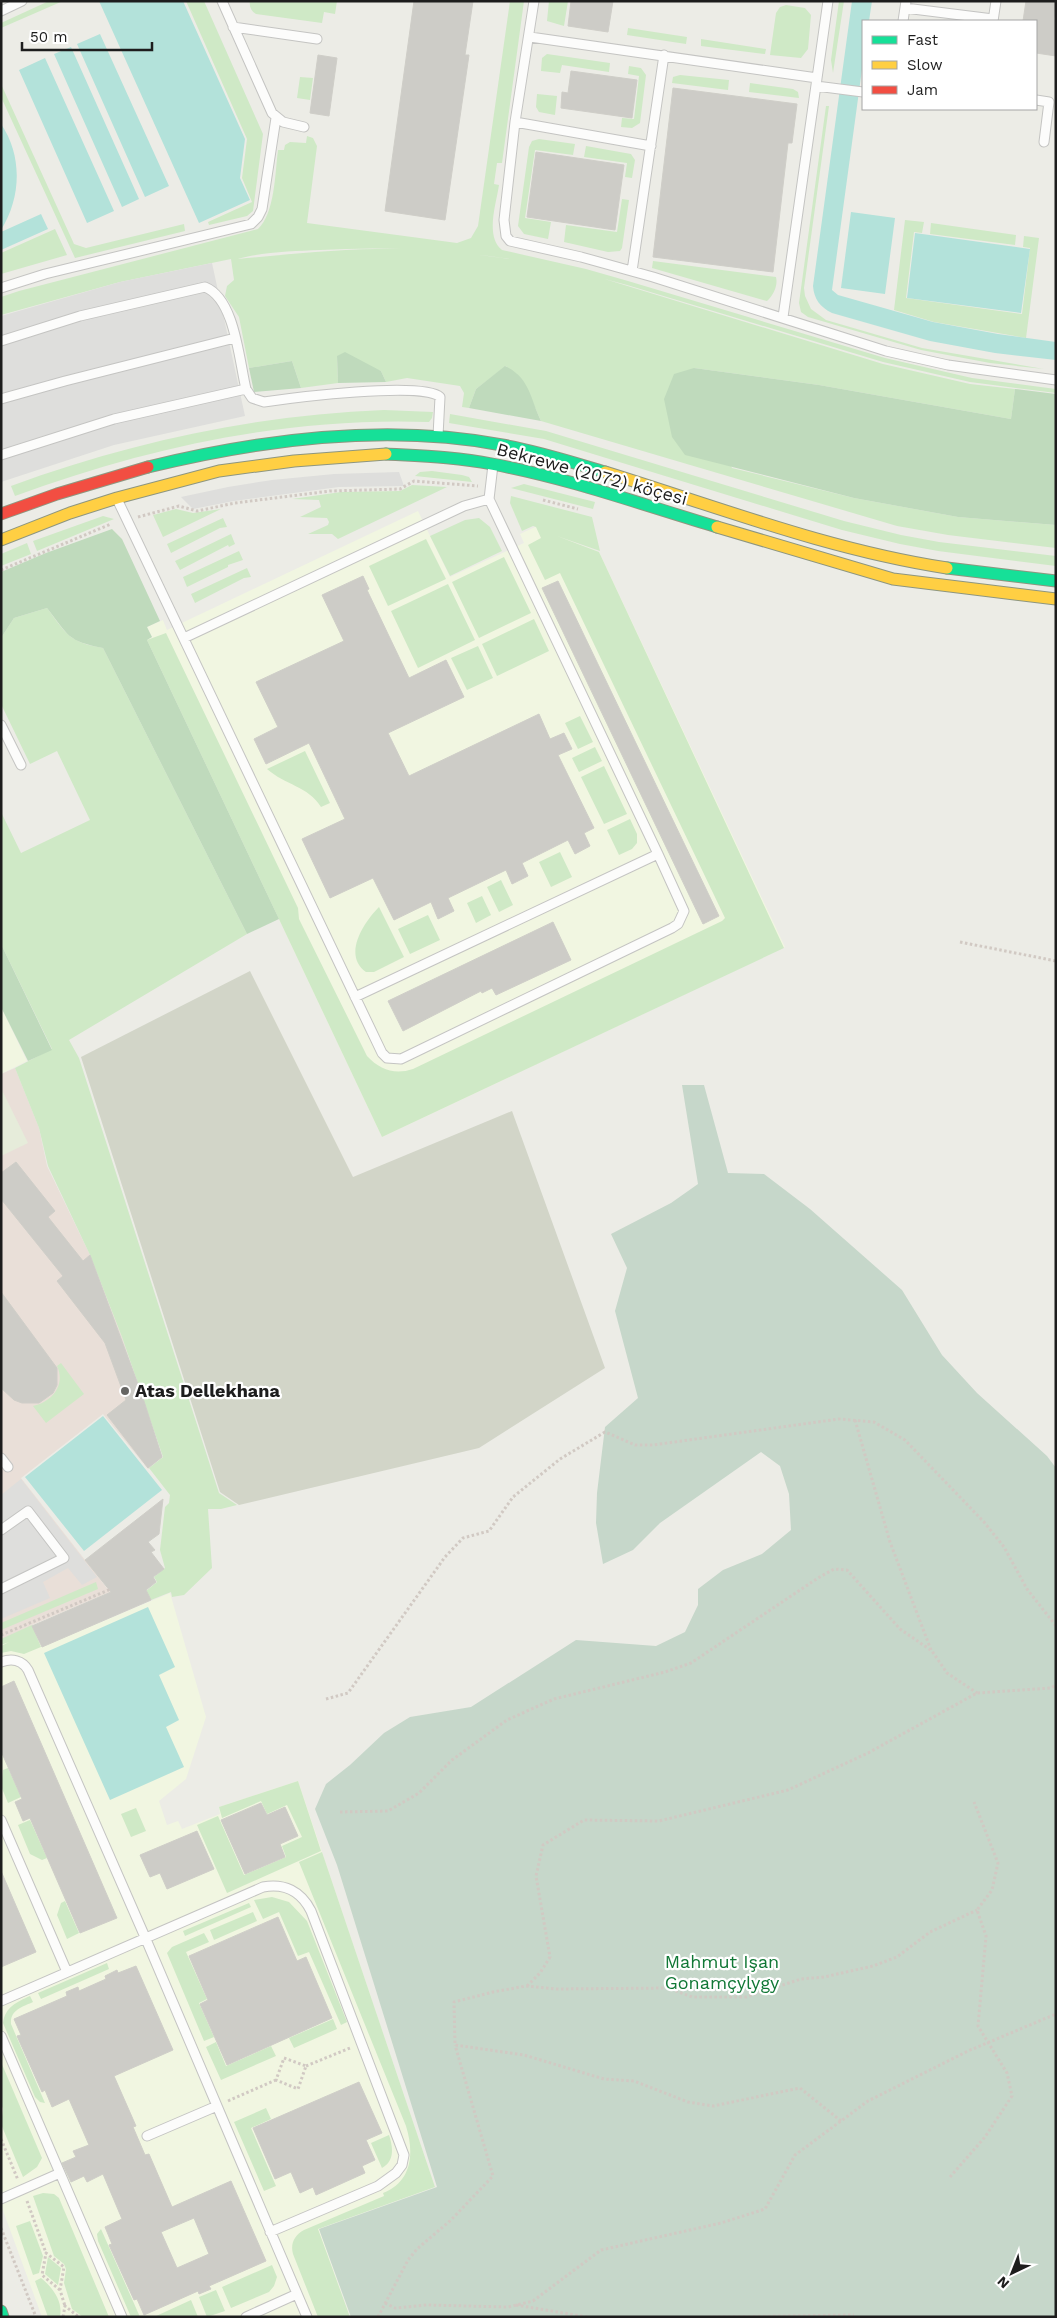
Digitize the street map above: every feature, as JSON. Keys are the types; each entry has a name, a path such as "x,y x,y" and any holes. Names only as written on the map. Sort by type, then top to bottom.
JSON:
{"main road":[{"name":"Bekrewe (2072) köçesi","path":"1,514 62,491 113,475 211,454 289,442 372,434 438,436 532,450 836,545 898,560 954,570 1056,581"},
{"name":"Bekrewe (2072) köçesi","path":"1,540 70,513 117,498 219,471 294,461 373,454 435,456 493,464 577,485 893,579 1056,599"},
{"path":"1,2311 3,2317"}],"lane":[{"path":"222,1 266,104 276,118 304,127"},
{"path":"534,1 530,37 515,122 504,220 506,236 516,244 581,257 632,271 886,351 919,359 1056,380"},
{"path":"783,317 828,1"},
{"path":"903,20 905,4 993,20 996,1"},
{"path":"1,11 18,2"},
{"path":"233,27 317,39"},
{"path":"530,37 664,55 862,92"},
{"path":"632,271 664,55"},
{"path":"1037,100 1050,102 1044,142"},
{"path":"1,288 45,274 251,224 258,218 262,209 276,118"},
{"path":"515,122 651,146"},
{"path":"1,341 80,316 204,287 213,290 224,304 235,338 246,389 252,398 264,402 302,396 379,391 436,394 440,397 438,436"},
{"path":"1,399 235,338"},
{"path":"1,455 114,419 246,389"},
{"path":"117,498 382,1053 387,1058 401,1059 678,924 684,911 489,500 493,464"},
{"path":"184,638 464,506 489,500"},
{"path":"1,725 20,765"},
{"path":"356,997 658,854"},
{"path":"1,1458 8,1467"},
{"path":"1,1530 28,1511 64,1558 1,1589"},
{"path":"1,1662 12,1659 19,1661 28,1670 145,1937 307,2317"},
{"path":"1,1820 67,1972"},
{"path":"1,2001 262,1887 274,1885 292,1890 307,1902 404,2155 402,2165 396,2173 378,2186 270,2232"},
{"path":"1,2036 122,2317"},
{"path":"147,2136 217,2106"},
{"path":"1,2199 60,2173"},
{"path":"246,2317 297,2294"}],"path":[{"path":"1,570 115,522 179,506 197,511 235,503 330,491 400,489 414,481 490,488"},
{"path":"538,499 584,511"},
{"path":"960,942 1056,961"},
{"path":"326,1699 348,1693 445,1557 463,1538 489,1531 513,1497 560,1459 605,1432 635,1445 653,1445 839,1419 874,1422 905,1440 984,1522 1004,1547 1027,1589 1056,1626"},
{"path":"855,1420 890,1542 932,1651 947,1673 977,1693"},
{"path":"340,1812 388,1811 420,1793 452,1760 507,1720 554,1699 665,1672 691,1663 834,1569 847,1570 900,1629 932,1651"},
{"path":"1,1635 112,1589"},
{"path":"526,1986 540,1973 550,1957 536,1876 543,1845 584,1820 659,1820 788,1790 868,1753 977,1693 1056,1686"},
{"path":"378,2317 408,2260 417,2249 451,2220 493,2176 455,2045 454,2002 526,1986 556,1989 668,1988 692,1997 746,1997 801,1979 824,1977 873,1966 897,1957 930,1932 977,1910 992,1890 998,1863 974,1802"},
{"path":"950,2176 985,2137 1012,2096 1007,2073 978,2026 986,1936 977,1910"},
{"path":"385,2303 395,2308 427,2305 508,2307 533,2301 601,2250 721,2223 764,2209 795,2155 868,2101 988,2043 1056,2014"},
{"path":"276,2080 284,2058 306,2066 362,2042"},
{"path":"455,2045 524,2055 604,2079 634,2081 688,2102 713,2106 800,2088 841,2121"},
{"path":"217,2106 276,2080 298,2089 306,2066"},
{"path":"1,2228 36,2317"},
{"path":"60,2290 42,2276 46,2253 64,2267 60,2290 65,2306 62,2317"},
{"path":"514,2305 587,2317"},
{"path":"65,2306 79,2317"},
{"path":"708,2317 854,2315"}],"shaded area":[{"path":"99,1 183,1 245,139 240,178 250,200 199,223"},
{"path":"852,1 872,1 869,20 862,20 862,69 832,290 838,295 933,322 1056,342 1056,360 995,353 930,341 832,313 824,308 816,299 813,286"},
{"path":"100,34 169,186 145,197 77,44"},
{"path":"71,47 139,199 122,207 54,54"},
{"path":"45,58 114,211 87,223 19,70"},
{"path":"1,124 13,150 17,177 13,204 1,230"},
{"path":"851,212 895,218 885,294 841,288"},
{"path":"41,214 48,229 1,250 1,232"},
{"path":"915,233 1030,249 1021,313 907,298"},
{"path":"212,263 245,416 114,445 1,482 1,316 120,282"},
{"path":"399,472 404,486 339,487 234,501 193,509 181,497 272,480 334,474"},
{"path":"418,511 450,577 524,543 520,534 535,527 599,552 785,947 382,1137 147,640 152,637 147,627 163,620 167,630"},
{"path":"250,971 353,1177 512,1111 605,1368 479,1448 239,1505 220,1492 81,1057"},
{"path":"1,1007 27,1061 1,1074"},
{"path":"15,1068 39,1128 47,1166 90,1255 122,1337 162,1457 148,1469 103,1414 21,1478 110,1592 32,1625 34,1631 1,1645 1,1074"},
{"path":"1,1088 28,1143 1,1156"},
{"path":"103,1416 162,1490 84,1551 25,1477"},
{"path":"21,1479 97,1577 82,1585 68,1568 43,1582 50,1598 1,1619 1,1495"},
{"path":"170,1593 206,1717 186,1779 159,1801 167,1825 178,1821 182,1829 220,1814 219,1807 298,1781 435,2187 319,2229 350,2317 42,2317 1,2205 1,1645 35,1631 42,1647"},
{"path":"148,1607 175,1667 159,1675 179,1720 166,1727 184,1767 110,1800 44,1653"}],"green space":[{"path":"49,1 63,1 1,28 1,23"},
{"path":"186,1 204,1 263,134 253,211 247,216 209,225 208,222 252,202 242,178 247,139"},
{"path":"250,1 337,1 335,14 324,12 322,23 256,14 250,5"},
{"path":"510,1 524,1 502,163 497,163 494,184 499,185 493,229 497,244 502,250 586,269 885,358 972,378 1056,389 1056,393 970,382 883,362 606,279 883,364 970,384 1015,389 1011,419 819,385 694,368 732,468 854,498 958,517 1056,525 1056,548 948,535 897,526 541,421 533,403 506,366 476,389 469,408 462,407 464,393 460,386 407,378 386,382 381,371 337,356 338,383 301,388 292,361 249,368 239,317 225,296 227,286 234,280 231,259 120,282 1,315 1,297 258,229 264,222 271,203 278,150 284,150 285,145 290,142 306,143 307,136 313,138 317,146 307,223 457,243 471,238 478,226","holes":["400,249 334,251 238,259 289,251"]},
{"path":"549,1 568,1 564,26 547,21"},
{"path":"839,1 844,1 833,73 831,60"},
{"path":"786,5 805,8 811,15 808,49 801,58 770,55 776,13 780,7"},
{"path":"628,28 687,37 686,44 627,35"},
{"path":"701,39 766,49 765,54 701,46"},
{"path":"547,54 610,63 609,72 562,65 560,73 541,71 542,58"},
{"path":"629,66 641,68 646,75 640,123 632,128 621,127 622,118 634,119 639,76 628,74"},
{"path":"680,75 729,80 728,90 672,83 673,77"},
{"path":"300,77 313,78 310,100 297,98"},
{"path":"750,83 793,89 798,92 799,98 749,92"},
{"path":"1,84 74,244 86,248 184,224 185,231 75,258 1,97"},
{"path":"537,94 557,96 555,115 539,112 536,107"},
{"path":"826,106 829,106 804,288 805,296 811,309 826,320 922,348 1044,369 990,363 921,350 808,317 801,312 799,303"},
{"path":"539,139 575,144 573,155 535,150 525,218 551,222 548,239 524,234 518,226 529,147 532,141"},
{"path":"586,146 631,154 635,160 632,178 625,177 627,163 584,157"},
{"path":"622,199 629,200 620,251 608,252 564,242 566,225 617,232"},
{"path":"905,220 924,222 922,233 914,232 906,298 1022,314 1030,248 1023,247 1024,236 1039,238 1026,338 934,322 894,310"},
{"path":"931,223 1016,235 1015,245 930,234"},
{"path":"55,229 67,255 1,274 1,253"},
{"path":"653,261 776,277 776,287 772,296 767,301 652,268"},
{"path":"345,352 381,371 386,382 338,383 337,356"},
{"path":"292,361 301,388 254,392 249,368"},
{"path":"505,366 520,376 528,389 541,421 469,408 476,389"},
{"path":"694,368 819,385 1011,419 1015,389 1056,394 1056,525 958,517 854,498 685,455 672,437 664,399 674,374"},
{"path":"384,410 433,412 429,422 323,425 271,430 219,439 116,463 15,496 11,486 102,456 195,433 289,418"},
{"path":"450,414 546,431 844,521 901,535 939,542 1056,556 1056,566 938,551 842,530 544,439 449,423"},
{"path":"432,471 462,475 469,477 472,482 415,476 420,472"},
{"path":"524,484 595,502 593,509 511,488"},
{"path":"412,485 447,487 338,539 332,534 308,534 328,525 329,522 327,518 300,517 321,507 319,500 292,499 341,492 400,491"},
{"path":"511,496 592,517 600,551 557,536 599,552 784,948 382,1137 147,640 166,633 298,908 299,919 367,1056 377,1065 388,1070 406,1071 413,1069 725,918 560,573 545,580 528,545 541,538 536,527 533,526 522,531 510,503"},
{"path":"176,509 193,513 221,509 163,537 153,515"},
{"path":"103,516 114,519 37,551 33,541"},
{"path":"223,518 227,527 220,528 171,553 167,544"},
{"path":"479,518 490,527 502,551 450,576 430,536 465,520"},
{"path":"112,529 122,539 160,621 147,627 152,637 147,640 279,919 247,934 103,648 75,640 65,631 47,608 14,618 1,638 1,572"},
{"path":"231,534 235,544 229,547 228,545 180,570 175,561"},
{"path":"426,539 446,579 388,606 369,566"},
{"path":"27,543 31,554 1,566 1,554"},
{"path":"239,551 243,560 228,565 228,567 187,587 183,577"},
{"path":"504,557 531,613 479,638 452,582"},
{"path":"247,568 251,577 244,578 195,603 191,594"},
{"path":"448,584 475,640 418,668 391,611"},
{"path":"47,608 59,625 70,636 83,643 103,648 247,934 69,1040 79,1058 219,1493 237,1505 221,1509 208,1509 212,1568 184,1595 172,1597 171,1592 151,1600 146,1591 157,1582 154,1577 165,1568 160,1550 165,1507 169,1503 170,1495 149,1468 163,1457 122,1337 90,1255 48,1166 39,1128 15,1068 52,1049 1,944 1,812 21,853 90,820 57,751 30,764 1,704 1,638 14,618"},
{"path":"534,619 549,651 497,676 482,644"},
{"path":"478,646 493,678 467,690 451,658"},
{"path":"580,716 593,742 578,749 565,723"},
{"path":"595,747 602,761 579,772 572,758"},
{"path":"305,751 330,803 321,807 310,794 281,779 267,769"},
{"path":"604,766 627,814 604,824 581,777"},
{"path":"630,819 637,834 637,843 632,849 619,855 607,830"},
{"path":"560,852 572,877 551,887 539,862"},
{"path":"501,880 513,905 499,912 487,887"},
{"path":"482,896 491,915 476,923 467,903"},
{"path":"379,907 404,957 374,972 366,972 359,965 356,957 356,948 358,939 367,921"},
{"path":"428,915 440,940 410,954 398,929"},
{"path":"1,944 52,1050 28,1061 1,1007"},
{"name":"Mahmut Işan Gonamçylygy","path":"682,1085 704,1085 728,1173 764,1174 810,1209 902,1290 942,1355 977,1393 1047,1456 1056,1468 1056,2317 351,2317 319,2229 437,2187 337,1865 315,1809 326,1784 350,1765 384,1733 410,1717 471,1707 576,1640 656,1646 685,1632 698,1605 698,1589 723,1570 762,1554 791,1530 789,1494 780,1466 761,1452 660,1523 633,1550 603,1564 596,1523 597,1493 605,1427 638,1398 615,1311 627,1268 611,1234 671,1203 698,1184"},
{"path":"61,1363 84,1394 46,1423 33,1406 46,1401 56,1392 60,1380 57,1366"},
{"path":"96,1582 98,1589 1,1630 1,1623"},
{"path":"32,1625 41,1647 24,1654 11,1651 1,1653 1,1646 9,1642 1,1645 1,1639"},
{"path":"8,1768 21,1797 8,1803 1,1786 3,1770"},
{"path":"298,1781 321,1851 227,1893 197,1825 218,1816 244,1875 286,1857 282,1846 302,1837 287,1805 267,1814 261,1801 222,1818 219,1807"},
{"path":"136,1808 146,1831 131,1837 121,1814"},
{"path":"30,1820 47,1858 42,1860 30,1854 18,1825"},
{"path":"322,1852 435,2187 318,2229 350,2317 318,2317 293,2254 293,2243 298,2234 304,2230 384,2196 383,2193 393,2188 406,2173 409,2165 410,2146 406,2126 299,1862"},
{"path":"272,1897 289,1902 307,1921 347,2022 341,2025 309,1952 298,1956 279,1912 263,1919 254,1900"},
{"path":"65,1901 79,1933 67,1939 57,1915 61,1903"},
{"path":"249,1903 251,1907 185,1936 183,1931"},
{"path":"253,1912 257,1921 214,1940 210,1930"},
{"path":"204,1933 209,1942 186,1952 207,1999 199,2003 214,2037 204,2041 167,1953 172,1947"},
{"path":"107,1963 109,1969 41,1999 38,1993"},
{"path":"30,1996 33,2002 21,2007 12,2015 11,2024 45,2103 40,2102 35,2097 3,2023 9,2009"},
{"path":"333,2019 337,2029 294,2048 289,2038"},
{"path":"216,2042 226,2066 271,2046 276,2056 221,2080 206,2047"},
{"path":"1,2062 42,2158 37,2167 23,2177 1,2124 3,2109 1,2104"},
{"path":"266,2108 271,2119 251,2128 276,2186 264,2191 234,2122"},
{"path":"389,2135 392,2149 391,2158 382,2168 371,2143"},
{"path":"43,2193 54,2194 59,2198 109,2317 83,2317 72,2309 64,2283 66,2269 64,2264 54,2256 33,2196"},
{"path":"30,2221 43,2256 39,2273 33,2275 16,2226"},
{"path":"101,2229 140,2317 131,2317 98,2241 97,2234"},
{"path":"48,2257 61,2268 58,2285 45,2274"},
{"path":"272,2265 277,2277 274,2286 269,2292 231,2308 222,2287"},
{"path":"41,2278 56,2295 61,2311 60,2317 48,2317 35,2281"},
{"path":"216,2290 225,2311 207,2317 199,2297"},
{"path":"191,2300 198,2317 154,2317"}],"building":[{"path":"414,1 473,1 465,55 469,55 445,220 385,211"},
{"path":"571,1 613,1 608,32 568,26"},
{"path":"1026,1 1056,1 1054,20 1056,20 1056,56 1037,53 1037,20 1023,20"},
{"path":"318,55 337,58 329,116 310,113"},
{"path":"571,71 637,80 632,118 561,108 562,92 568,93"},
{"path":"673,88 797,104 792,143 788,143 773,272 653,257"},
{"path":"536,152 624,165 615,230 527,217"},
{"path":"363,576 369,589 367,590 409,678 446,660 464,697 388,733 409,776 539,714 550,739 564,733 572,749 558,755 594,828 584,833 590,846 575,854 568,840 522,863 528,876 512,884 506,870 448,898 454,911 438,919 431,902 394,920 373,878 330,898 302,839 345,819 309,743 266,764 254,739 278,727 256,682 344,641 322,595"},
{"path":"558,581 719,916 703,924 542,588"},
{"path":"553,922 571,960 496,995 492,988 482,993 481,991 403,1031 388,1001"},
{"path":"16,1162 55,1211 48,1217 83,1261 90,1255 142,1395 162,1457 148,1468 107,1415 126,1400 105,1343 57,1281 63,1276 1,1199 1,1173"},
{"path":"1,1292 57,1368 57,1385 53,1393 39,1403 22,1403 14,1400 1,1388"},
{"path":"163,1499 159,1534 148,1542 155,1550 151,1552 164,1569 153,1577 156,1582 146,1590 151,1600 42,1647 32,1626 111,1592 85,1560"},
{"path":"14,1681 117,1918 80,1933 30,1818 23,1821 15,1802 22,1799 1,1751 1,1687"},
{"path":"261,1803 267,1815 285,1807 298,1836 280,1844 285,1857 245,1874 221,1820"},
{"path":"197,1831 214,1869 167,1889 160,1873 150,1877 140,1855"},
{"path":"1,1871 36,1952 1,1967"},
{"path":"278,1917 297,1961 306,1957 332,2018 227,2065 200,2004 208,2000 189,1956"},
{"path":"136,1966 173,2050 114,2076 136,2126 133,2127 145,2155 149,2154 172,2207 231,2181 266,2261 209,2286 211,2289 199,2294 198,2291 144,2315 137,2299 134,2300 109,2245 112,2244 105,2227 122,2219 103,2174 87,2182 84,2176 71,2182 62,2163 76,2157 73,2151 89,2145 69,2099 52,2107 45,2090 42,2092 17,2036 21,2035 14,2019 67,1996 66,1992 78,1987 79,1991 106,1979 105,1976 117,1970 118,1973","holes":["194,2218 209,2254 177,2268 161,2232"]},
{"path":"359,2082 382,2133 366,2140 375,2160 362,2166 365,2173 316,2195 313,2187 300,2193 291,2172 275,2179 253,2128"}],"traffic: fast":[{"path":"148,467 191,457 280,442 324,437 414,435 458,438 515,447 605,472"},
{"path":"386,454 466,460 521,470 606,492 717,527"},
{"path":"947,568 1056,581"},
{"path":"1,2311 3,2317"}],"traffic: slow":[{"path":"1,540 70,513 117,498 219,471 294,461 386,454"},
{"path":"605,472 817,539 903,560 947,568"},
{"path":"717,527 893,579 1056,599"}],"traffic: jam":[{"path":"1,514 57,494 148,467"}],"place":[{"name":"Atas Dellekhana","path":"125,1391"}]}
